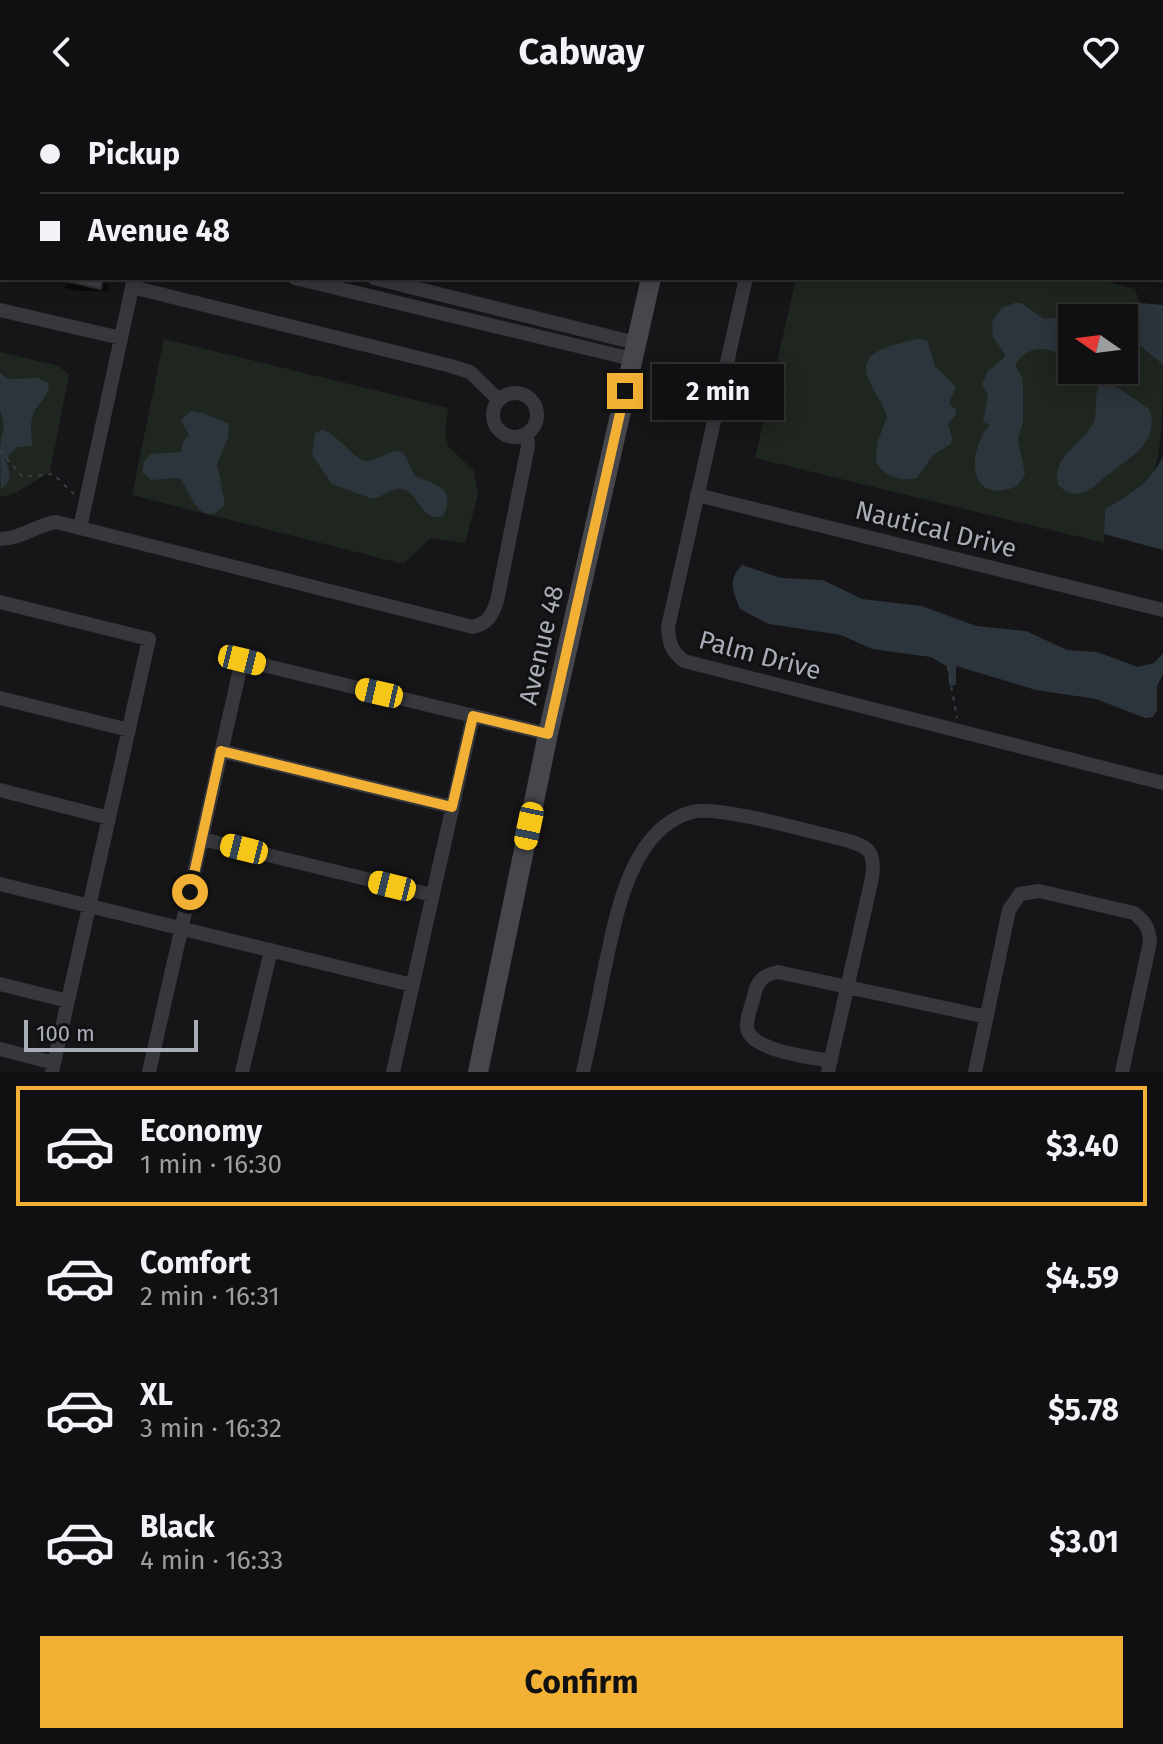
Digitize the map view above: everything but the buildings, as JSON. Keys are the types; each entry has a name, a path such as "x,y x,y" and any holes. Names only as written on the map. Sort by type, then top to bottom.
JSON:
{"main road":[{"name":"Avenue 48","path":"478,1072 548,734 651,280"}],"street":[{"path":"304,280 634,351"},
{"path":"381,280 634,351"},
{"name":"Palm Drive","path":"746,280 668,627 669,645 676,654 684,661 1163,783"},
{"path":"80,528 133,283 470,372 499,400"},
{"path":"0,310 121,338"},
{"path":"520,394 532,401 537,415 527,434 513,437 500,432 494,419 499,400 520,394"},
{"path":"0,539 17,538 42,524 56,522 473,627 491,618 497,601 528,446 527,434"},
{"name":"Nautical Drive","path":"697,495 1163,610"},
{"path":"0,602 149,639 53,1068 0,1049"},
{"path":"149,1072 242,660 548,734"},
{"path":"0,698 129,730"},
{"path":"393,1072 473,716"},
{"path":"221,751 452,807"},
{"path":"0,790 109,818"},
{"path":"583,1072 623,893 643,852 655,836 672,820 694,812 716,811 859,843 871,852 874,863 872,878 847,987 829,1067 752,1040 747,1027 757,984 766,974 778,972 847,987 987,1017"},
{"path":"202,839 432,895"},
{"path":"0,884 412,985"},
{"path":"975,1072 1009,910 1020,894 1039,891 1134,913 1145,921 1150,930 1122,1072"},
{"path":"242,1072 271,950"},
{"path":"0,984 68,1001"}],"path":[{"path":"0,451 23,477 53,474 85,504"},
{"path":"948,667 959,731"}],"shaded area":[{"path":"796,280 1098,280 1135,289 1138,304 1058,304 1058,384 1138,384 1138,344 1163,365 1162,424 1156,467 1142,486 1105,509 1104,543 755,458"},
{"path":"1021,303 1044,319 1058,317 1058,353 1035,350 1015,365 1023,386 1023,421 1018,440 1025,474 1017,486 1001,491 989,489 981,483 975,462 977,449 990,425 983,422 988,395 982,385 987,372 1005,354 993,337 992,321 1002,308"},
{"path":"1138,305 1163,305 1163,365 1138,344"},
{"path":"164,339 448,408 445,432 448,446 474,471 478,495 465,543 431,538 403,564 132,495"},
{"path":"917,339 927,340 935,366 956,387 949,403 956,410 956,415 948,424 951,444 933,455 917,478 905,479 888,475 876,462 877,443 887,417 866,369 873,354 889,346"},
{"path":"0,352 59,366 69,375 50,472 16,493 0,497"},
{"path":"0,372 7,379 38,378 49,383 32,416 32,446 17,447 5,460 9,479 1,488 0,446 4,426 0,409"},
{"path":"1100,384 1112,384 1149,409 1151,431 1132,456 1092,488 1074,494 1058,485 1057,475 1062,460 1094,422"},
{"path":"191,411 229,424 228,438 217,464 225,505 209,514 197,506 179,478 151,480 142,472 150,454 181,452 183,442 189,435 181,420"},
{"path":"323,430 365,461 403,452 415,476 442,488 446,493 447,506 443,516 429,515 404,490 397,489 373,499 332,484 312,455 315,433"},
{"path":"1163,456 1163,550 1104,534 1105,509 1139,487"},
{"path":"742,565 781,578 823,580 862,599 922,606 976,626 1026,631 1067,650 1097,652 1138,667 1154,663 1163,653 1163,674 1157,686 1157,710 1153,717 1145,718 1096,699 1036,690 956,666 956,685 949,686 948,667 931,657 872,649 841,635 769,624 740,609 733,581"}],"route":[{"path":"190,892 221,751 452,807 473,716 548,734 625,391"}]}
